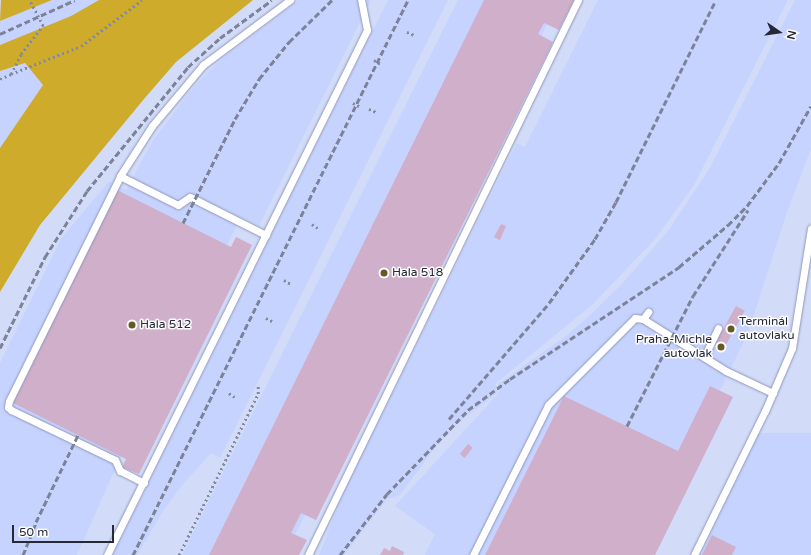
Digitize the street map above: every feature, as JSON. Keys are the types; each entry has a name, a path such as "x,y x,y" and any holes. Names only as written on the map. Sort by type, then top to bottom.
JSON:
{"lane":[{"path":"144,483 120,472 115,460 8,407 120,176 152,126 203,66 290,0"},
{"path":"108,555 367,30 361,0"},
{"path":"308,555 578,0"},
{"path":"120,176 178,205 190,197 266,235"},
{"path":"694,555 773,392 792,348 811,228"},
{"path":"643,319 648,312"},
{"path":"473,555 548,405 635,318 643,319 704,357 773,392"},
{"path":"704,357 718,328"}],"path":[{"path":"11,74 21,54 43,26 29,0"},
{"path":"0,79 81,46 142,0"},
{"path":"407,32 414,35"},
{"path":"374,60 381,64"},
{"path":"353,103 359,106"},
{"path":"369,109 376,112"},
{"path":"312,224 318,228"},
{"path":"284,280 290,284"},
{"path":"266,318 272,321"},
{"path":"179,555 258,394 258,385"},
{"path":"228,393 235,397"}],"shaded area":[{"path":"1,0 52,0 0,21"},
{"path":"52,0 99,0 71,16 0,45 0,21"},
{"path":"99,0 253,0 176,62 40,225 0,292 0,148 43,85 25,63 0,71 0,45 71,16"},
{"path":"299,0 371,0 259,226 241,217 111,478 77,555 0,555 0,363 61,239 109,181 126,190 153,140 197,83 224,57"},
{"path":"388,0 448,0 220,458 211,453 183,484 163,511 137,555 113,555"},
{"name":"Hala 518","path":"458,0 559,0 285,555 182,555"},
{"path":"598,0 788,0 694,185 655,239 592,305 496,383 497,393 459,422 437,445 400,495 387,499 344,555 319,555 341,498 487,202 517,143 525,147"},
{"path":"795,0 811,0 811,149 786,215 748,333 639,555 425,555 435,534 395,506 499,393 498,384 566,336 587,318 621,285 668,231 710,168"},
{"path":"25,63 43,85 0,148 0,71"},
{"path":"759,433 811,433 811,555 700,555"}],"building":[{"name":"Hala 518","path":"484,0 574,0 559,30 544,23 538,34 553,42 316,520 301,513 291,533 307,540 299,555 209,555"},
{"name":"Hala 512","path":"117,190 231,247 236,237 252,245 139,474 122,467 126,459 13,403"},
{"path":"501,224 506,226 500,240 494,237"},
{"name":"Terminál autovlaku","path":"736,306 745,311 723,350 714,345"},
{"path":"710,386 733,397 655,555 485,555 564,396 678,451"},
{"path":"468,444 473,448 464,458 460,454"},
{"path":"712,535 736,547 732,555 702,555"},
{"path":"392,546 404,552 403,555 380,555 384,548 390,551"}],"railway":[{"path":"0,34 75,0"},
{"path":"0,348 45,257 87,191 188,67 220,38 272,0"},
{"path":"183,223 235,119 259,79 289,42 332,0"},
{"path":"133,555 408,0"},
{"path":"449,419 549,303 595,239 616,202 716,0"},
{"path":"340,555 387,494 468,410 510,379 679,267 728,225 747,206 779,163 811,106"},
{"path":"627,426 693,296 748,210"},
{"path":"23,555 36,522 78,435"}],"place":[{"name":"Hala 518","path":"384,273"},
{"name":"Hala 512","path":"132,325"},
{"name":"Terminál autovlaku","path":"731,329"},
{"name":"Praha-Michle autovlak","path":"721,347"}]}
